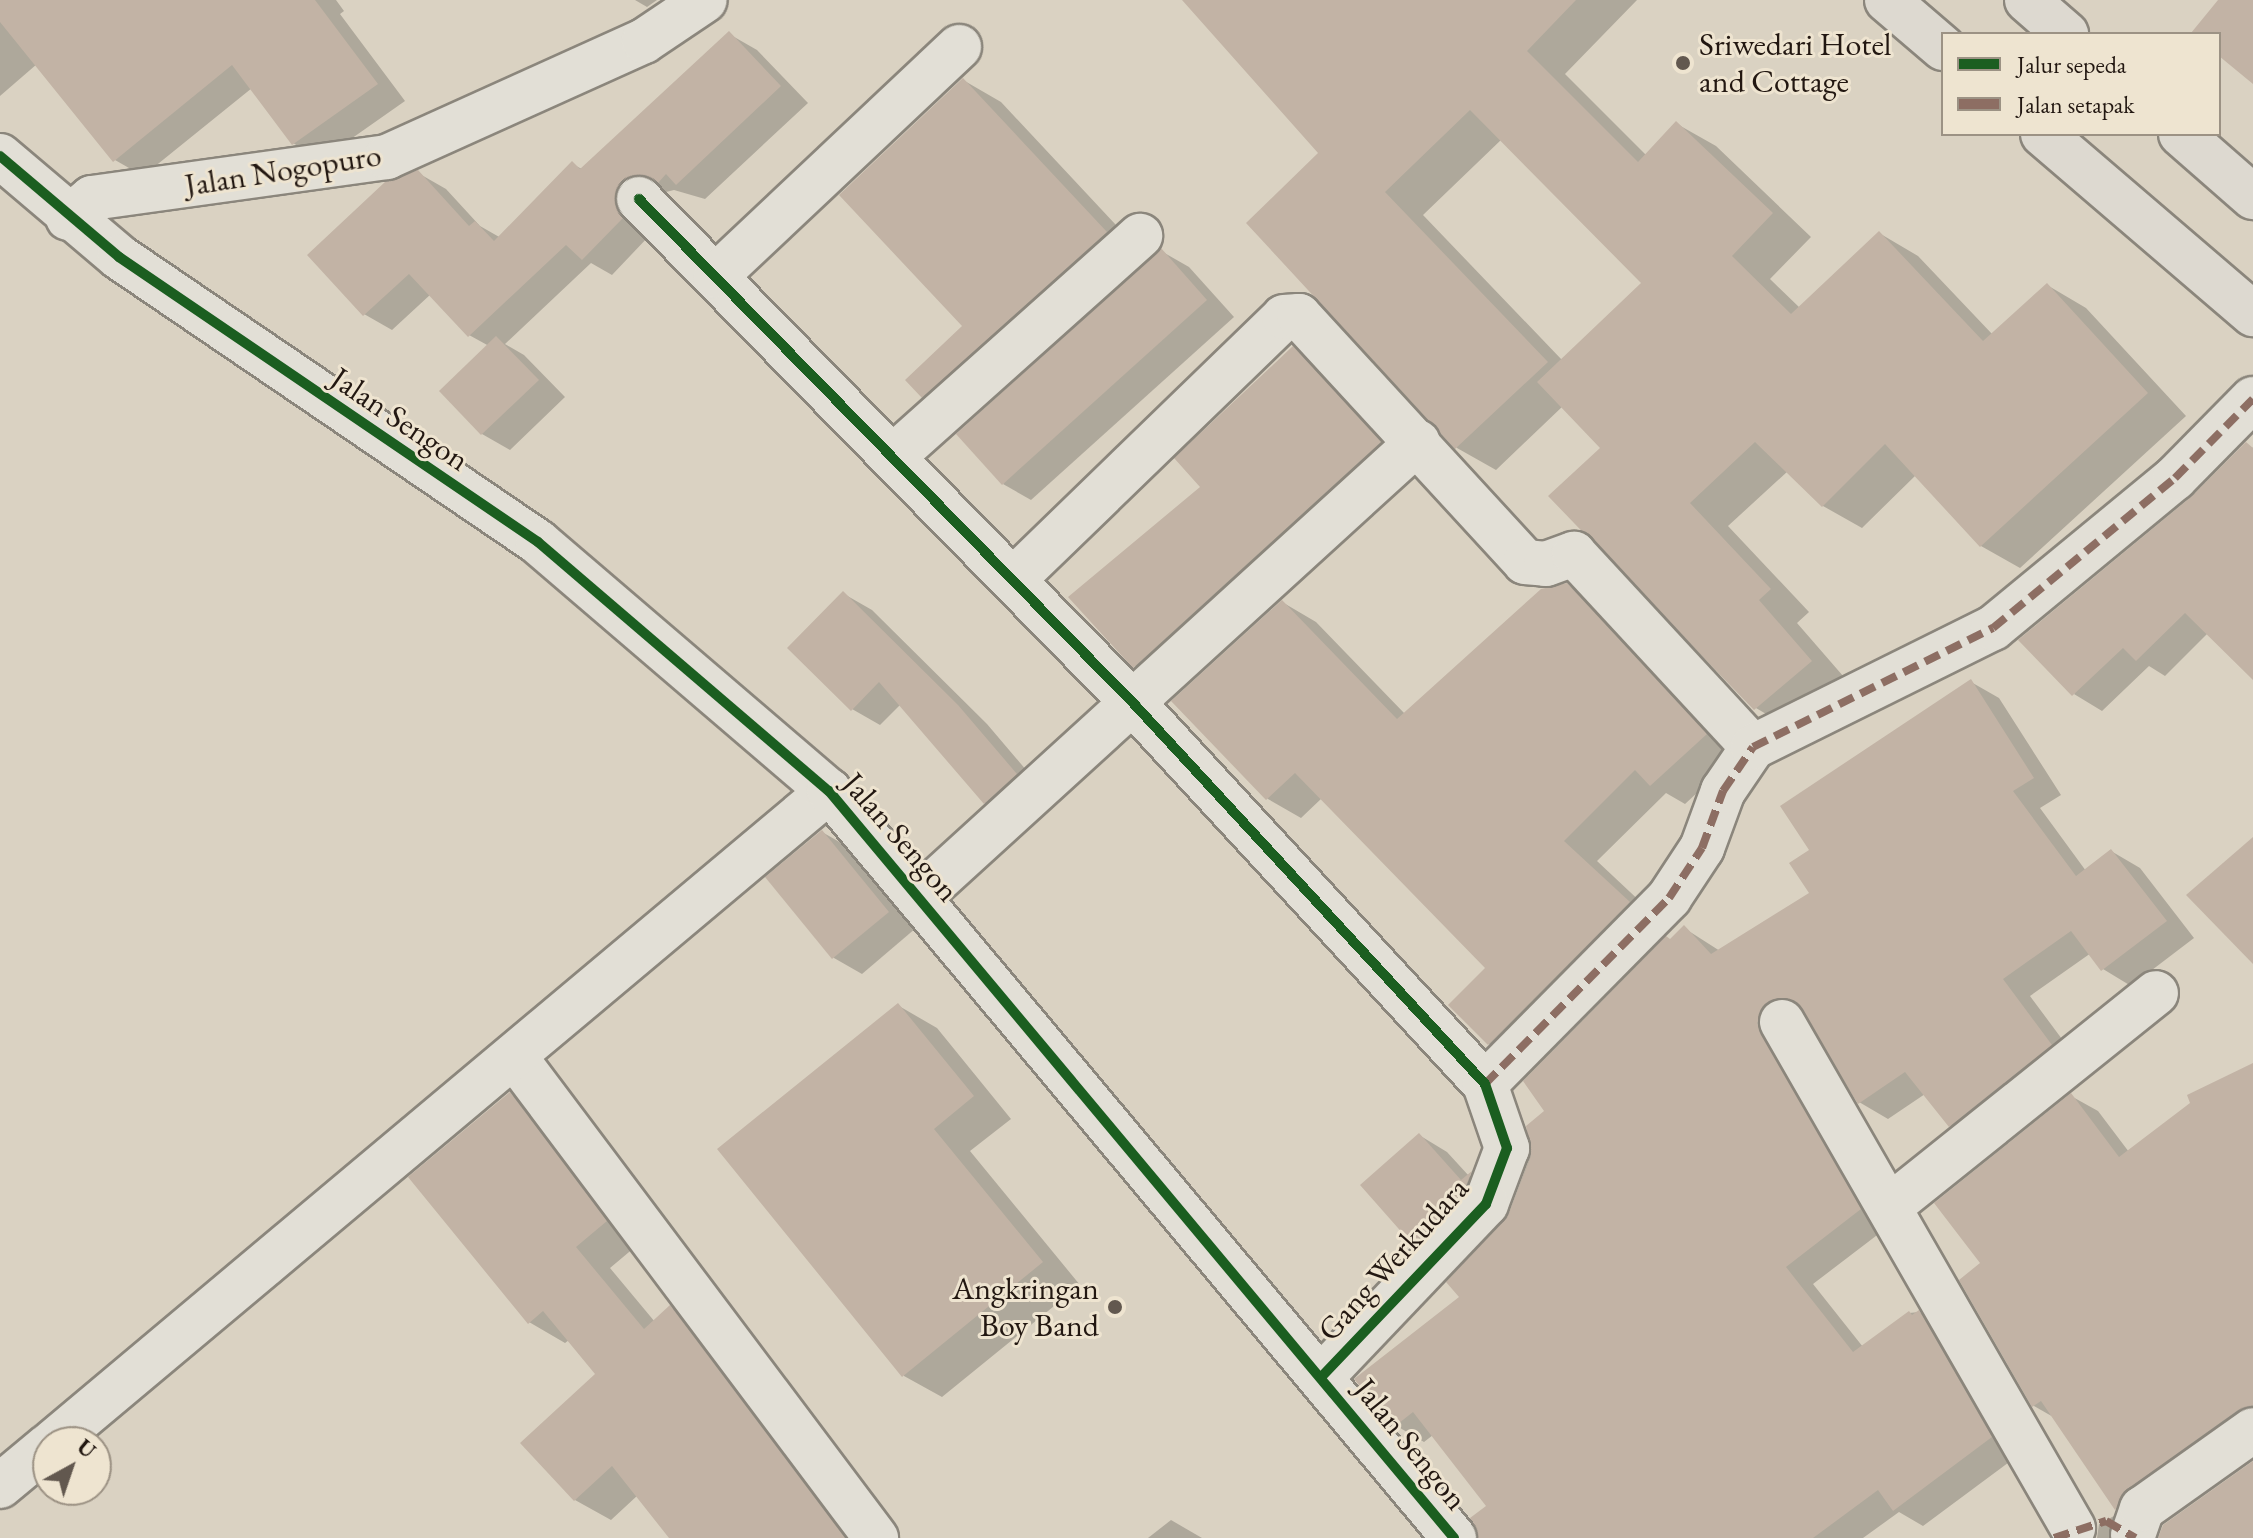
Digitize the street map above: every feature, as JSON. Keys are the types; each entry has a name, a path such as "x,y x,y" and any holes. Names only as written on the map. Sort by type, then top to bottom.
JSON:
{"main road":[{"path":"1887,0 1941,46"},
{"path":"2027,0 2064,32"},
{"path":"2045,136 2253,314"},
{"path":"2183,136 2253,197"}],"street":[{"name":"Jalan Nogopuro","path":"68,218 92,198 387,157 644,41 705,0"},
{"path":"716,276 959,47"},
{"path":"0,156 68,218"},
{"path":"639,199 895,455 1135,705 1485,1084 1669,898 1702,848 1723,791 1753,747 1993,628 2175,478 2253,399"},
{"name":"Jalan Sengon","path":"68,218 304,386 538,542 829,791 1322,1376 1454,1538"},
{"path":"895,455 1140,236"},
{"path":"1014,579 1284,317 1299,316 1312,324 1525,562 1546,564 1574,554 1753,747"},
{"path":"919,897 1135,705 1418,442"},
{"path":"72,1426 829,791"},
{"path":"1889,1207 2156,993"},
{"path":"1782,1022 1889,1207 2064,1533 2106,1521 2134,1536 2142,1509 2253,1430"},
{"path":"514,1056 876,1538"},
{"name":"Gang Werkudara","path":"1322,1376 1486,1204 1507,1148 1485,1084"},
{"path":"0,1486 32,1459"}],"building":[{"path":"0,0 315,0 378,84 292,145 232,65 113,162 0,22"},
{"path":"1182,0 1576,0 1527,51 1638,162 1676,121 1773,213 1732,256 1791,314 1879,231 1983,341 2047,283 2148,393 1980,547 1885,444 1822,507 1755,442 1690,503 1771,589 1759,600 1812,661 1754,710 1548,496 1600,448 1537,382 1641,283 1470,110 1385,192 1548,362 1455,449 1246,223 1318,153"},
{"path":"2218,0 2253,0 2253,84 2221,58 2221,32 2192,32"},
{"path":"729,31 781,86 676,185 666,174 658,183 645,175 622,181 615,204 623,218 582,260 566,245 468,337 409,274 363,316 307,255 385,182 418,170 469,226 475,221 494,241 572,161 580,169"},
{"path":"963,78 1107,232 922,398 905,380 962,326 839,195"},
{"path":"1161,248 1207,300 1002,485 956,434"},
{"path":"496,336 539,380 481,435 439,391"},
{"path":"1293,346 1381,442 1133,668 1068,597 1200,487 1174,458"},
{"path":"2246,442 2253,448 2253,680 2185,613 2136,661 2123,648 2072,696 2018,640 2191,497"},
{"path":"1567,583 1707,734 1650,786 1635,770 1564,841 1630,902 1488,1045 1448,1005 1485,968 1295,773 1266,800 1171,701 1282,600 1397,719 1541,589"},
{"path":"843,591 958,705 1017,774 984,804 879,682 851,711 787,648"},
{"path":"1971,679 2034,778 2013,791 2076,876 2111,849 2167,921 2101,971 2071,931 2003,979 2052,1045 1949,1127 1905,1072 1858,1104 1794,1000 1769,1001 1757,1023 1861,1209 1786,1267 1853,1352 1909,1311 1912,1315 1919,1310 1992,1437 1893,1511 1878,1490 1813,1538 1478,1538 1470,1518 1486,1506 1413,1412 1394,1427 1354,1379 1459,1297 1446,1282 1509,1213 1531,1156 1526,1126 1544,1111 1523,1081 1666,936 1670,939 1684,925 1711,954 1809,893 1789,863 1809,850 1780,806"},
{"path":"822,830 889,912 832,959 765,877"},
{"path":"2253,837 2253,964 2186,895"},
{"path":"898,1003 974,1096 934,1129 1043,1262 902,1377 717,1149"},
{"path":"2253,1063 2253,1405 2238,1410 2128,1489 2115,1510 2041,1401 2032,1407 1959,1280 1980,1263 1934,1203 2071,1093 2119,1157 2190,1103 2187,1095"},
{"path":"510,1092 607,1221 576,1247 644,1329 670,1305 845,1538 669,1538 612,1466 574,1501 520,1443 595,1374 543,1311 528,1324 408,1177"},
{"path":"1419,1133 1461,1180 1472,1171 1464,1190 1413,1245 1360,1185"},
{"path":"2253,1461 2253,1538 2158,1538 2163,1525"}],"marked path":[{"path":"1487,1089 1485,1084 1669,898 1702,848 1723,791 1753,747 1993,628 2175,478 2253,399"},
{"path":"2054,1538 2106,1521 2135,1538"}],"cycle path":[{"path":"0,156 119,257 538,542 829,791 1454,1538"},
{"path":"639,199 1135,705 1485,1084 1507,1148 1486,1204 1322,1376"}],"place":[{"name":"Sriwedari Hotel and Cottage","path":"1683,63"},
{"name":"Angkringan Boy Band","path":"1115,1307"}]}
